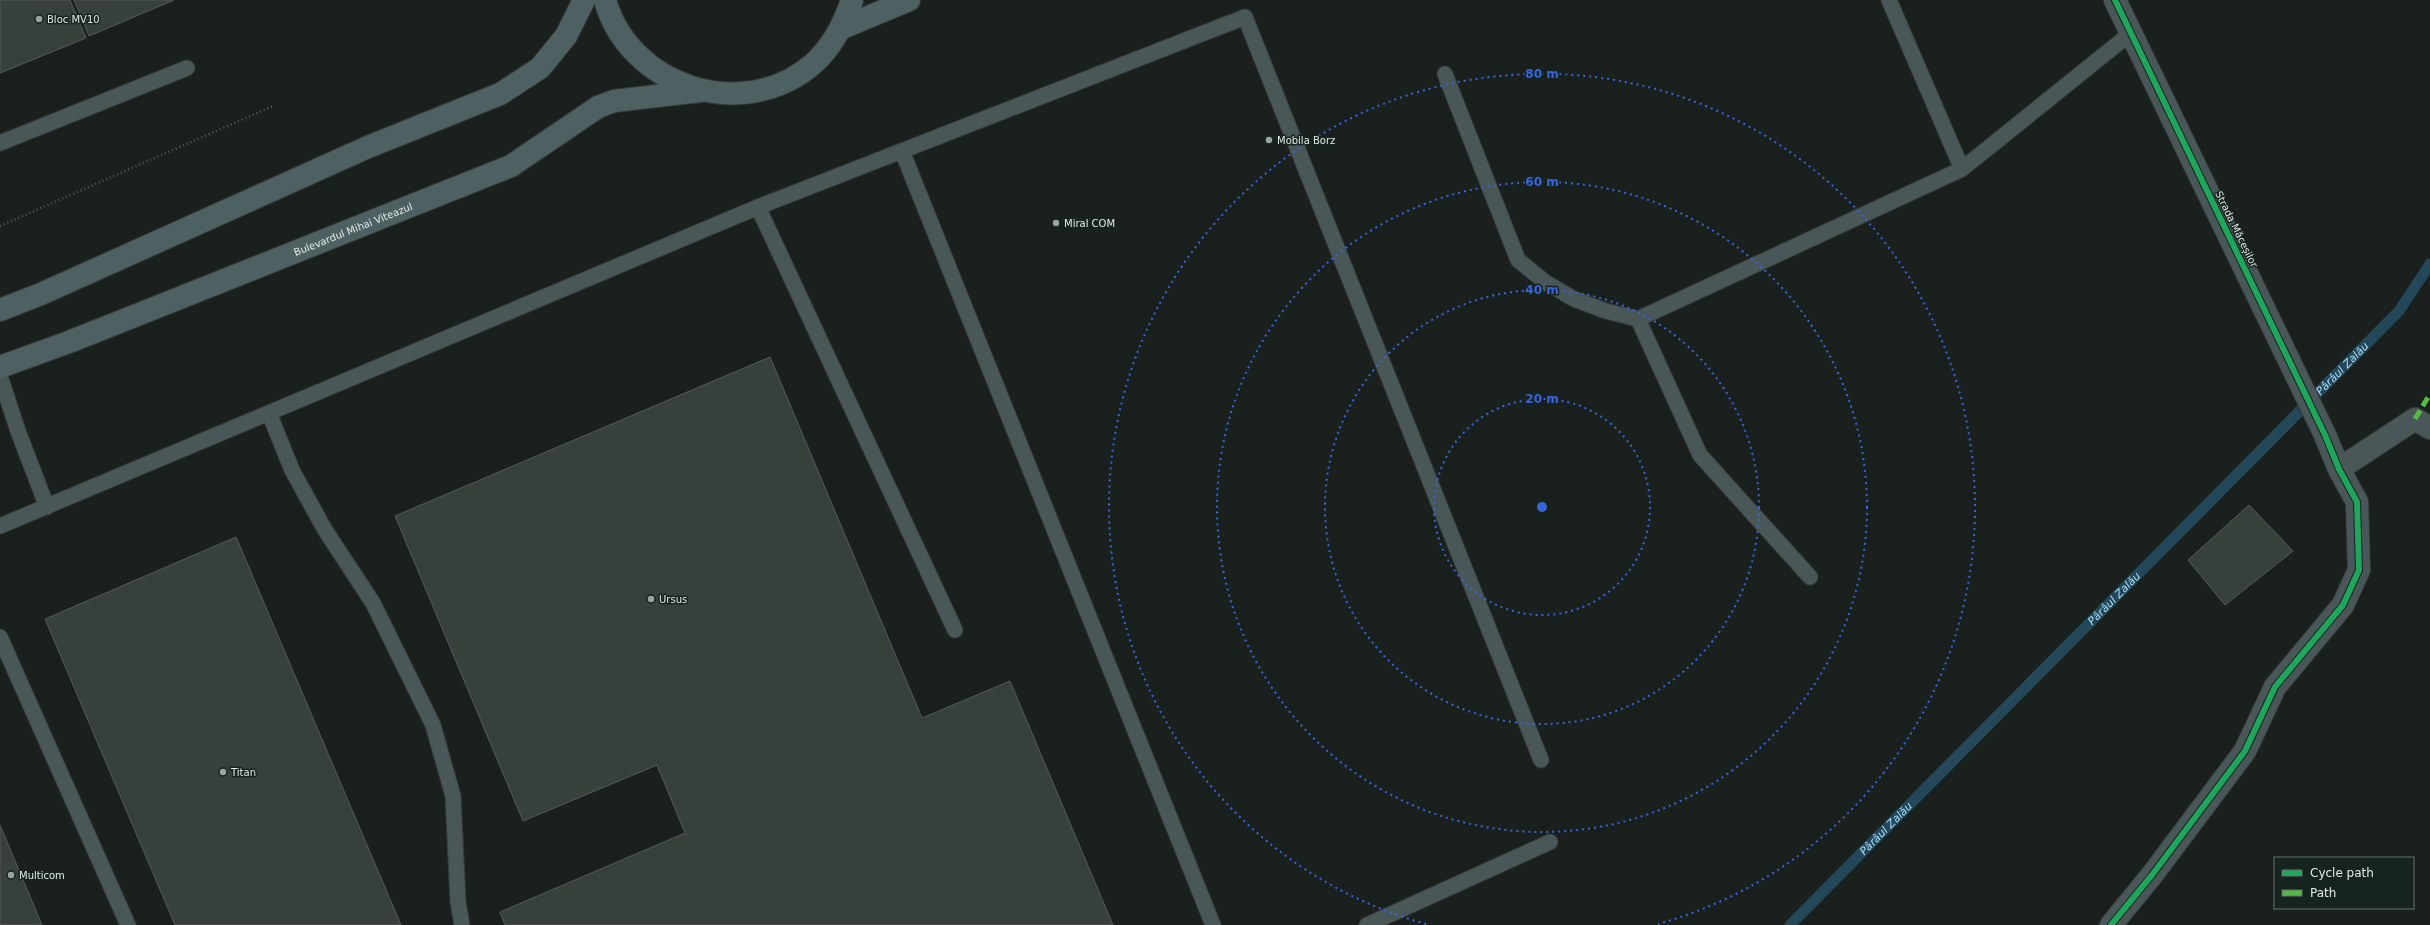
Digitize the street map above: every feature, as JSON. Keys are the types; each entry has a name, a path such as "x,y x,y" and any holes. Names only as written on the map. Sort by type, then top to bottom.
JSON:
{"main road":[{"path":"0,310 48,291 368,147 500,94 540,68 566,36 584,0"},
{"path":"605,0 610,20 631,50 656,72 700,91 745,93 789,80 813,63 842,28 852,0"},
{"path":"842,28 909,0"},
{"name":"Bulevardul Mihai Viteazul","path":"0,367 84,336 511,166 598,107 614,101 700,91"}],"street":[{"name":"Strada Măceșilor","path":"2111,925 2152,875 2245,751 2275,687 2343,605 2359,570 2357,502 2339,469 2325,435 2115,0"},
{"path":"2339,469 2415,419 2430,428"}],"lane":[{"path":"1888,0 1962,169"},
{"path":"0,526 758,207 1245,17 1541,760"},
{"path":"1445,74 1518,260 1546,282 1574,299 1606,311 1638,319 1962,169 2131,33"},
{"path":"0,143 187,68"},
{"path":"902,151 1213,925"},
{"path":"758,207 955,630"},
{"path":"1638,319 1700,456 1810,576"},
{"path":"0,376 18,432 47,507"},
{"path":"269,413 292,470 325,530 372,603 433,725 454,796 458,902 462,925"},
{"path":"0,637 128,925"},
{"path":"1367,925 1550,842"}],"path":[{"path":"0,226 273,106"}],"building":[{"name":"Bloc MV10","path":"0,0 70,0 86,38 0,73"},
{"path":"74,0 174,0 89,36"},
{"name":"Ursus","path":"770,357 922,718 1010,681 1113,925 505,925 500,912 685,833 657,765 523,821 395,516"},
{"path":"2249,505 2293,551 2225,605 2188,560"},
{"name":"Titan","path":"236,537 401,925 175,925 45,619"},
{"name":"Multicom","path":"0,825 42,925 0,925"}],"waterway":[{"name":"Pârâul Zalău","path":"1790,925 2399,311 2430,264"}],"marked path":[{"path":"2415,419 2430,394"}],"cycle path":[{"path":"2111,925 2152,875 2245,751 2275,687 2343,605 2359,570 2357,502 2339,469 2325,435 2115,0"}],"place":[{"name":"Bloc MV10","path":"39,19"},
{"name":"Mobila Borz","path":"1269,140"},
{"name":"Miral COM","path":"1056,223"},
{"name":"Ursus","path":"651,599"},
{"name":"Titan","path":"223,772"},
{"name":"Multicom","path":"11,875"}]}
